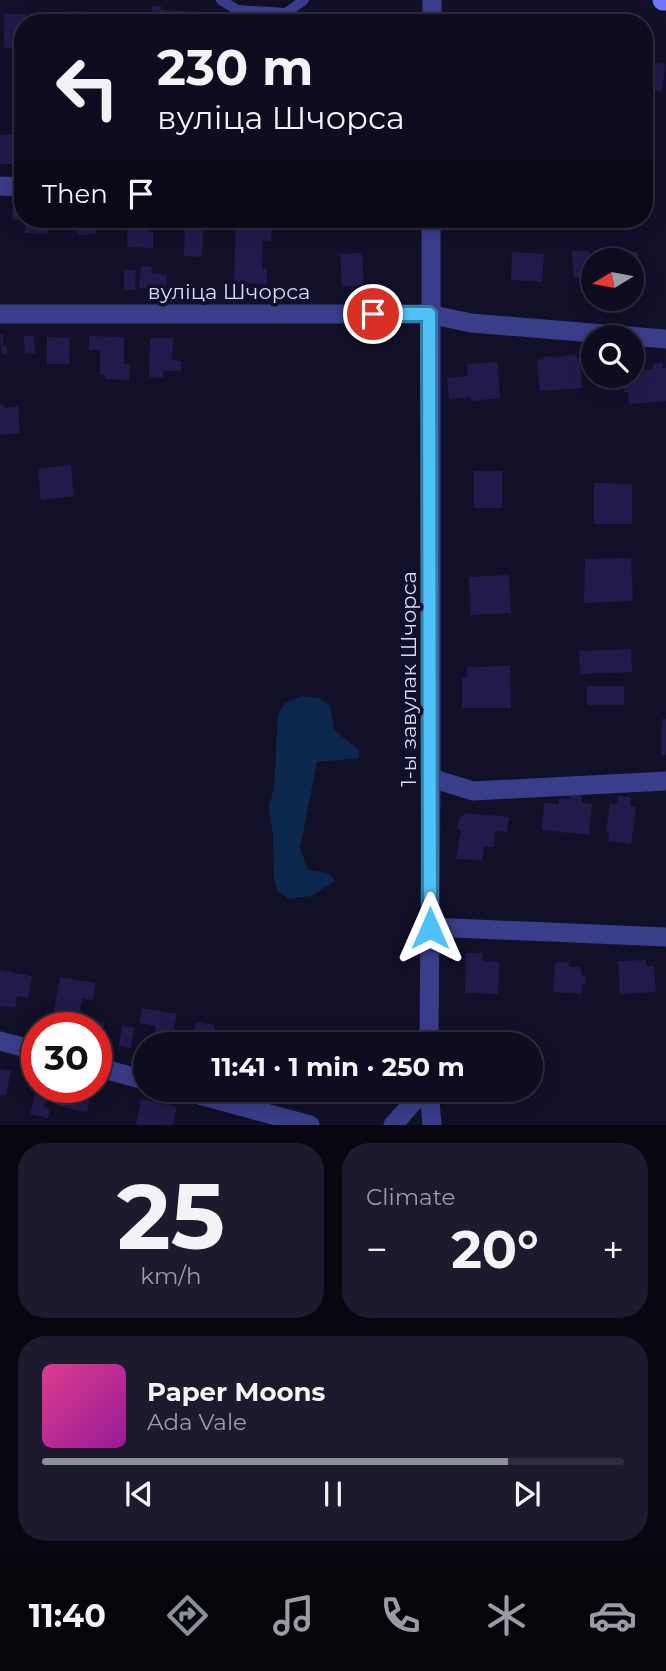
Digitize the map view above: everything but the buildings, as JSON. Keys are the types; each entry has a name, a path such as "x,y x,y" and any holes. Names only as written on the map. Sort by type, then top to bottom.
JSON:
{"street":[{"name":"1-ы завулак Шчорса","path":"429,1032 431,228"},
{"name":"вуліца Шчорса","path":"0,314 429,314 471,323 666,339"},
{"path":"431,778 473,791 666,781"},
{"path":"430,928 666,937"},
{"path":"0,1041 21,1047"},
{"path":"112,1071 133,1077"},
{"path":"225,1102 310,1125"},
{"path":"393,1125 415,1102"},
{"path":"428,1102 432,1125"}],"lane":[{"path":"221,0 237,10 286,13 304,0"}],"water":[{"path":"302,696 319,698 330,706 334,730 359,750 359,758 317,762 300,848 308,870 328,873 335,881 311,896 288,899 277,890 274,877 269,807 274,788 278,715 284,704"}],"route":[{"path":"373,314 429,314 430,928"}]}
